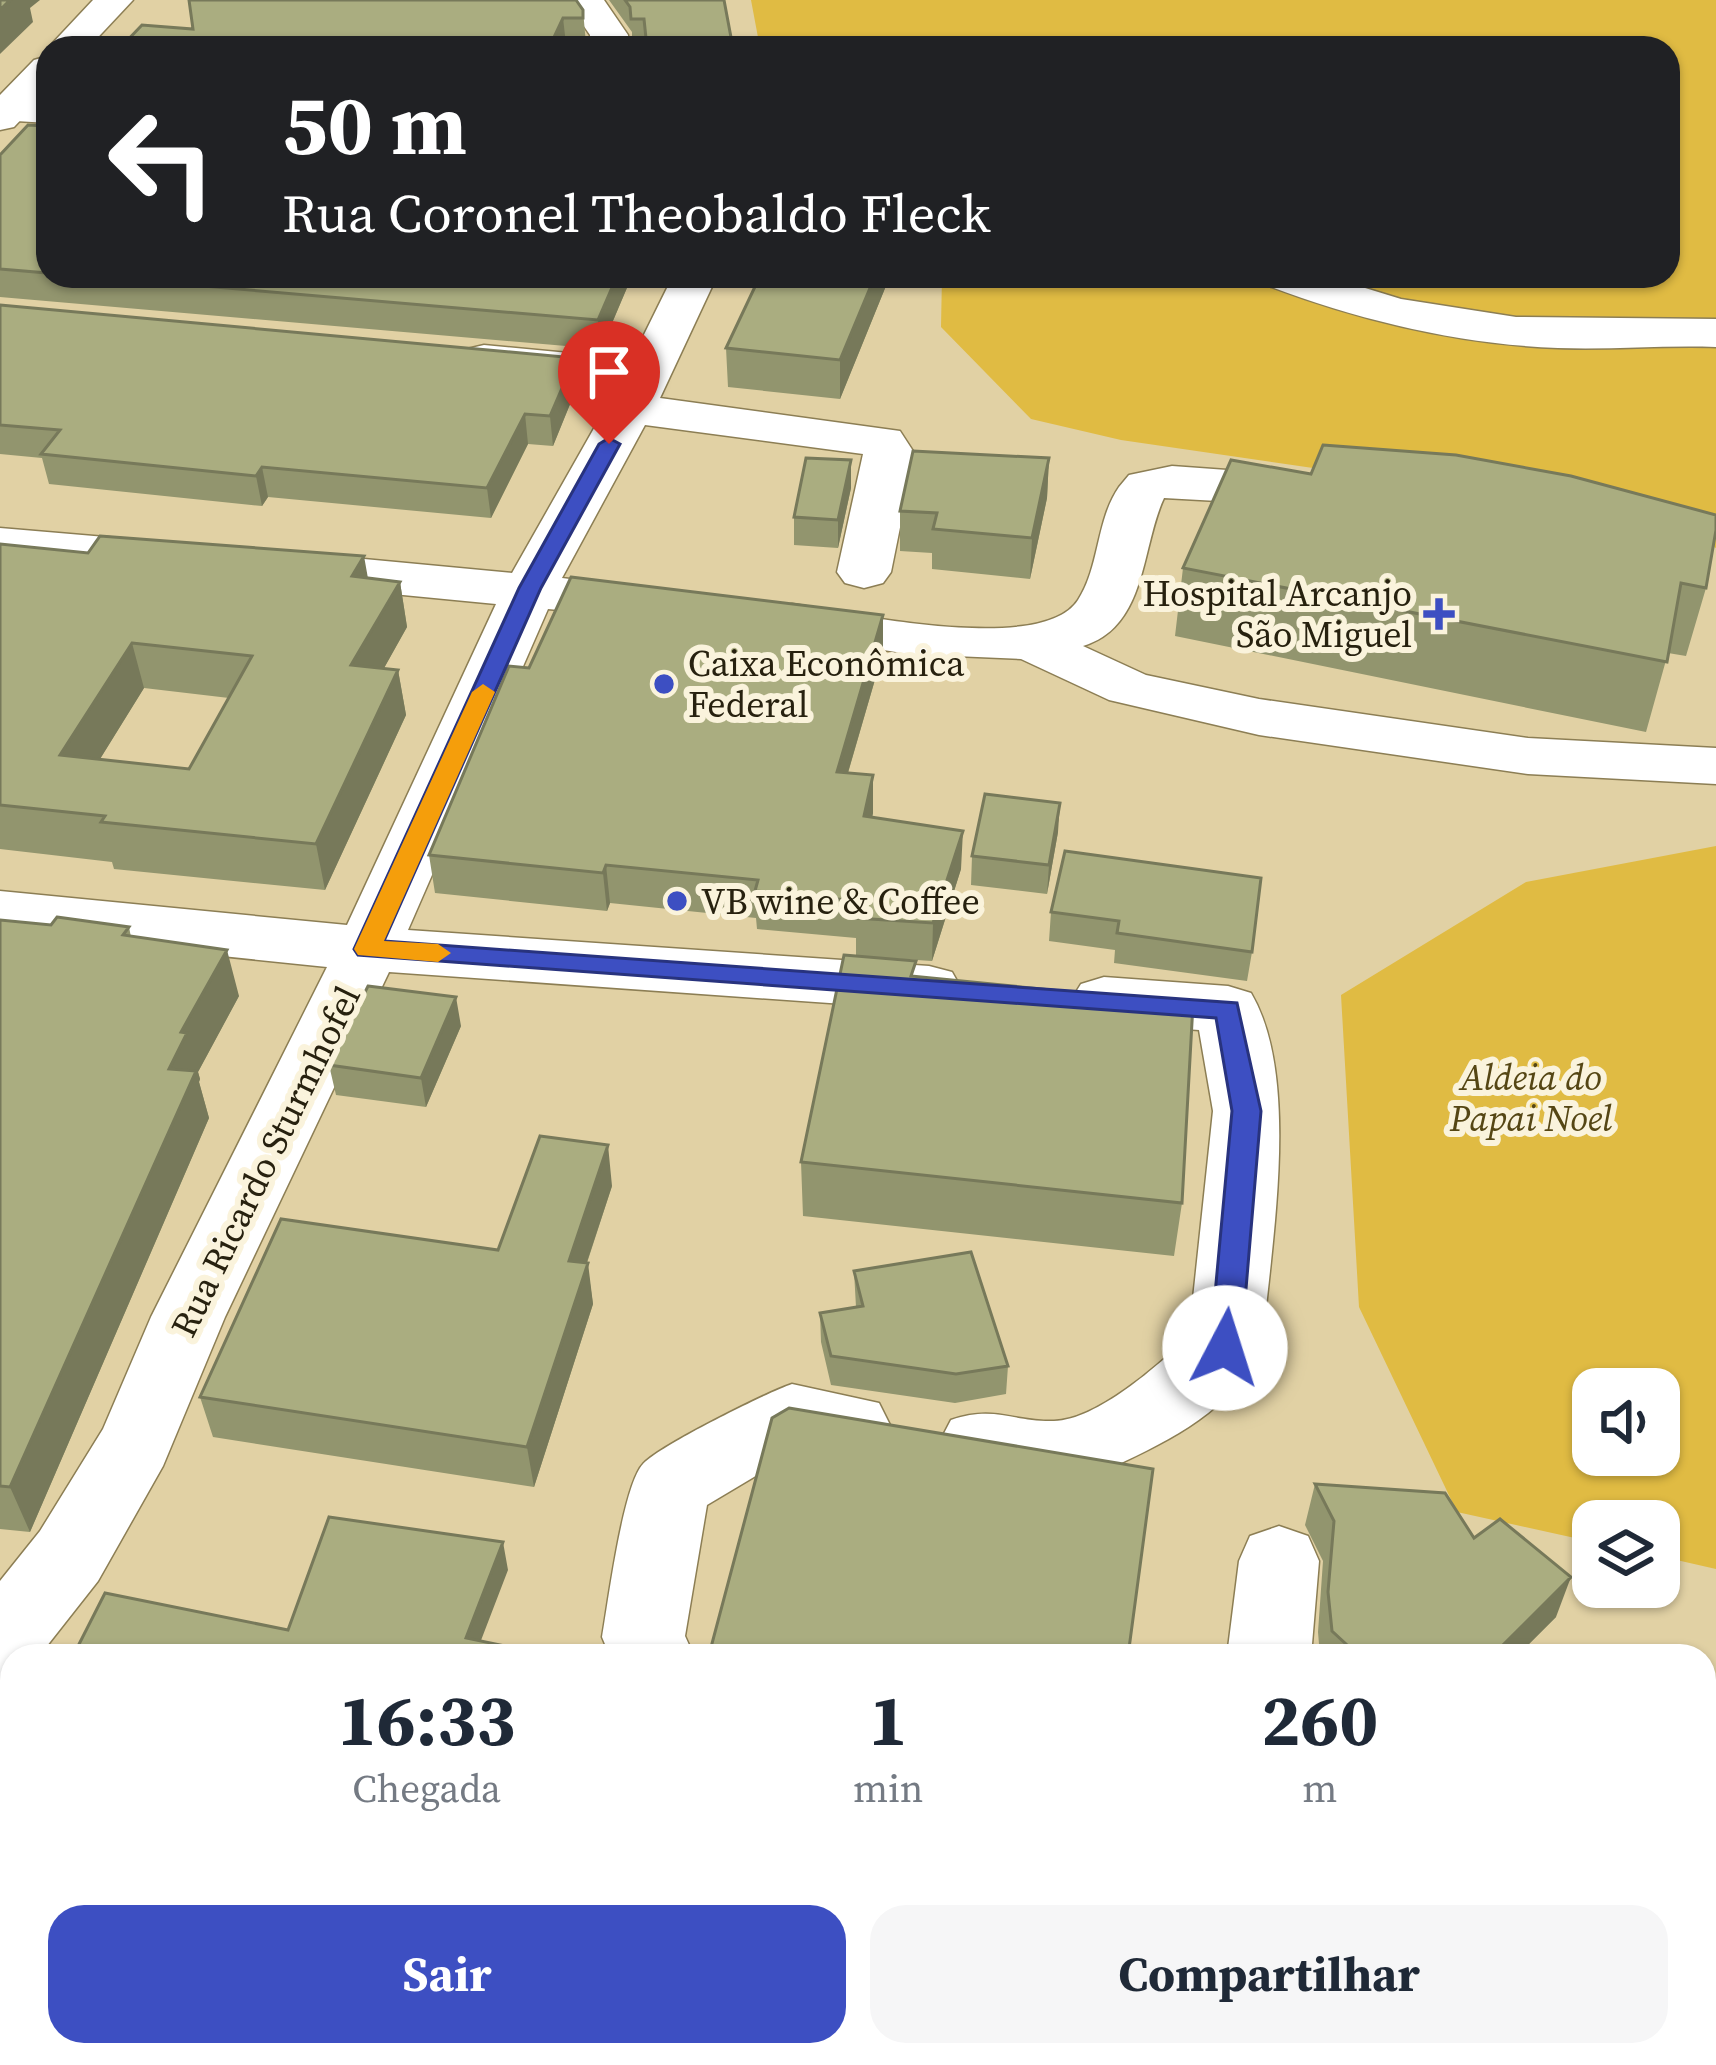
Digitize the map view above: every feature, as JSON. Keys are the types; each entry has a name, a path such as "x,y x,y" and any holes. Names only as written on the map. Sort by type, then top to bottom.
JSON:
{"street":[{"path":"79,36 114,0"},
{"path":"585,0 609,36"},
{"path":"14,111 36,83"},
{"name":"Rua Ricardo Sturmhofel","path":"0,1643 69,1556 136,1443 188,1317 368,949 530,588 639,391 689,288"},
{"path":"1317,288 1358,303 1485,327 1592,335 1716,333"},
{"path":"440,355 882,442 889,463 864,572"},
{"path":"0,544 530,588 1000,646 1034,644 1078,633 1102,608 1137,498 1147,486 1172,481 1353,494"},
{"path":"1034,644 1129,688 1259,717 1528,756 1716,766"},
{"path":"0,912 368,949 1228,1009 1246,1111 1225,1348 1164,1408 1063,1455 792,1416 670,1487 643,1637 646,1644"},
{"path":"1270,1644 1279,1562"}],"green space":[{"path":"751,0 1716,0 1716,548 1650,517 1121,440 1031,419 941,327 942,288 1680,288 1680,36 758,36"},
{"name":"Aldeia do Papai Noel","path":"1716,846 1716,1569 1680,1561 1680,1500 1572,1500 1572,1537 1457,1512 1359,1307 1341,995 1526,882"}],"building":[{"path":"189,0 576,0 583,10 583,18 563,18 555,36 131,36 142,25 193,29"},
{"path":"625,0 724,0 731,36 646,36 644,19 631,19"},
{"path":"28,125 36,125 36,272 0,269 0,155"},
{"path":"226,288 612,288 598,320"},
{"path":"754,288 870,288 840,360 726,348"},
{"path":"0,305 575,358 550,416 525,414 487,488 262,467 256,476 41,454 60,430 0,425"},
{"path":"1323,445 1456,455 1571,476 1716,515 1706,588 1681,583 1667,662 1183,568 1231,460 1311,474"},
{"path":"913,451 1049,458 1032,538 933,529 937,513 900,511"},
{"path":"806,458 851,460 838,520 794,517"},
{"path":"100,536 364,556 352,576 400,582 351,665 398,670 316,844 101,822 105,816 0,805 0,544 88,553","holes":["132,643 252,656 189,769 60,755"]},
{"path":"571,577 883,615 837,772 873,775 864,816 963,831 933,923 856,918 859,901 755,891 758,880 606,865 603,873 429,855 509,666 529,668"},
{"path":"985,794 1060,803 1049,865 972,856"},
{"path":"1065,851 1261,878 1252,952 1117,933 1119,921 1051,912"},
{"path":"57,917 129,927 123,935 227,950 181,1032 187,1033 169,1069 196,1071 10,1487 0,1486 0,920 51,925"},
{"path":"844,955 916,961 911,976 1193,1004 1182,1203 801,1162"},
{"path":"368,986 456,997 421,1078 329,1065"},
{"path":"540,1136 608,1145 569,1261 588,1263 527,1447 200,1397 281,1219 498,1250"},
{"path":"971,1252 1008,1366 956,1374 831,1356 820,1313 863,1306 854,1271"},
{"path":"789,1408 1153,1469 1130,1644 712,1644 772,1418"},
{"path":"1315,1484 1445,1493 1474,1538 1500,1519 1571,1577 1504,1644 1346,1644 1332,1631 1328,1592 1334,1521"},
{"path":"329,1517 503,1542 466,1638 495,1644 79,1644 105,1593 288,1630"}],"slow traffic":[{"path":"438,953 368,949 483,692"}],"place":[{"name":"Hospital Arcanjo São Miguel","path":"1439,614"},
{"name":"Caixa Econômica Federal","path":"664,684"},
{"name":"VB wine & Coffee","path":"677,901"}],"route":[{"path":"609,444 530,588 368,949 1228,1009 1246,1111 1225,1348"}]}
